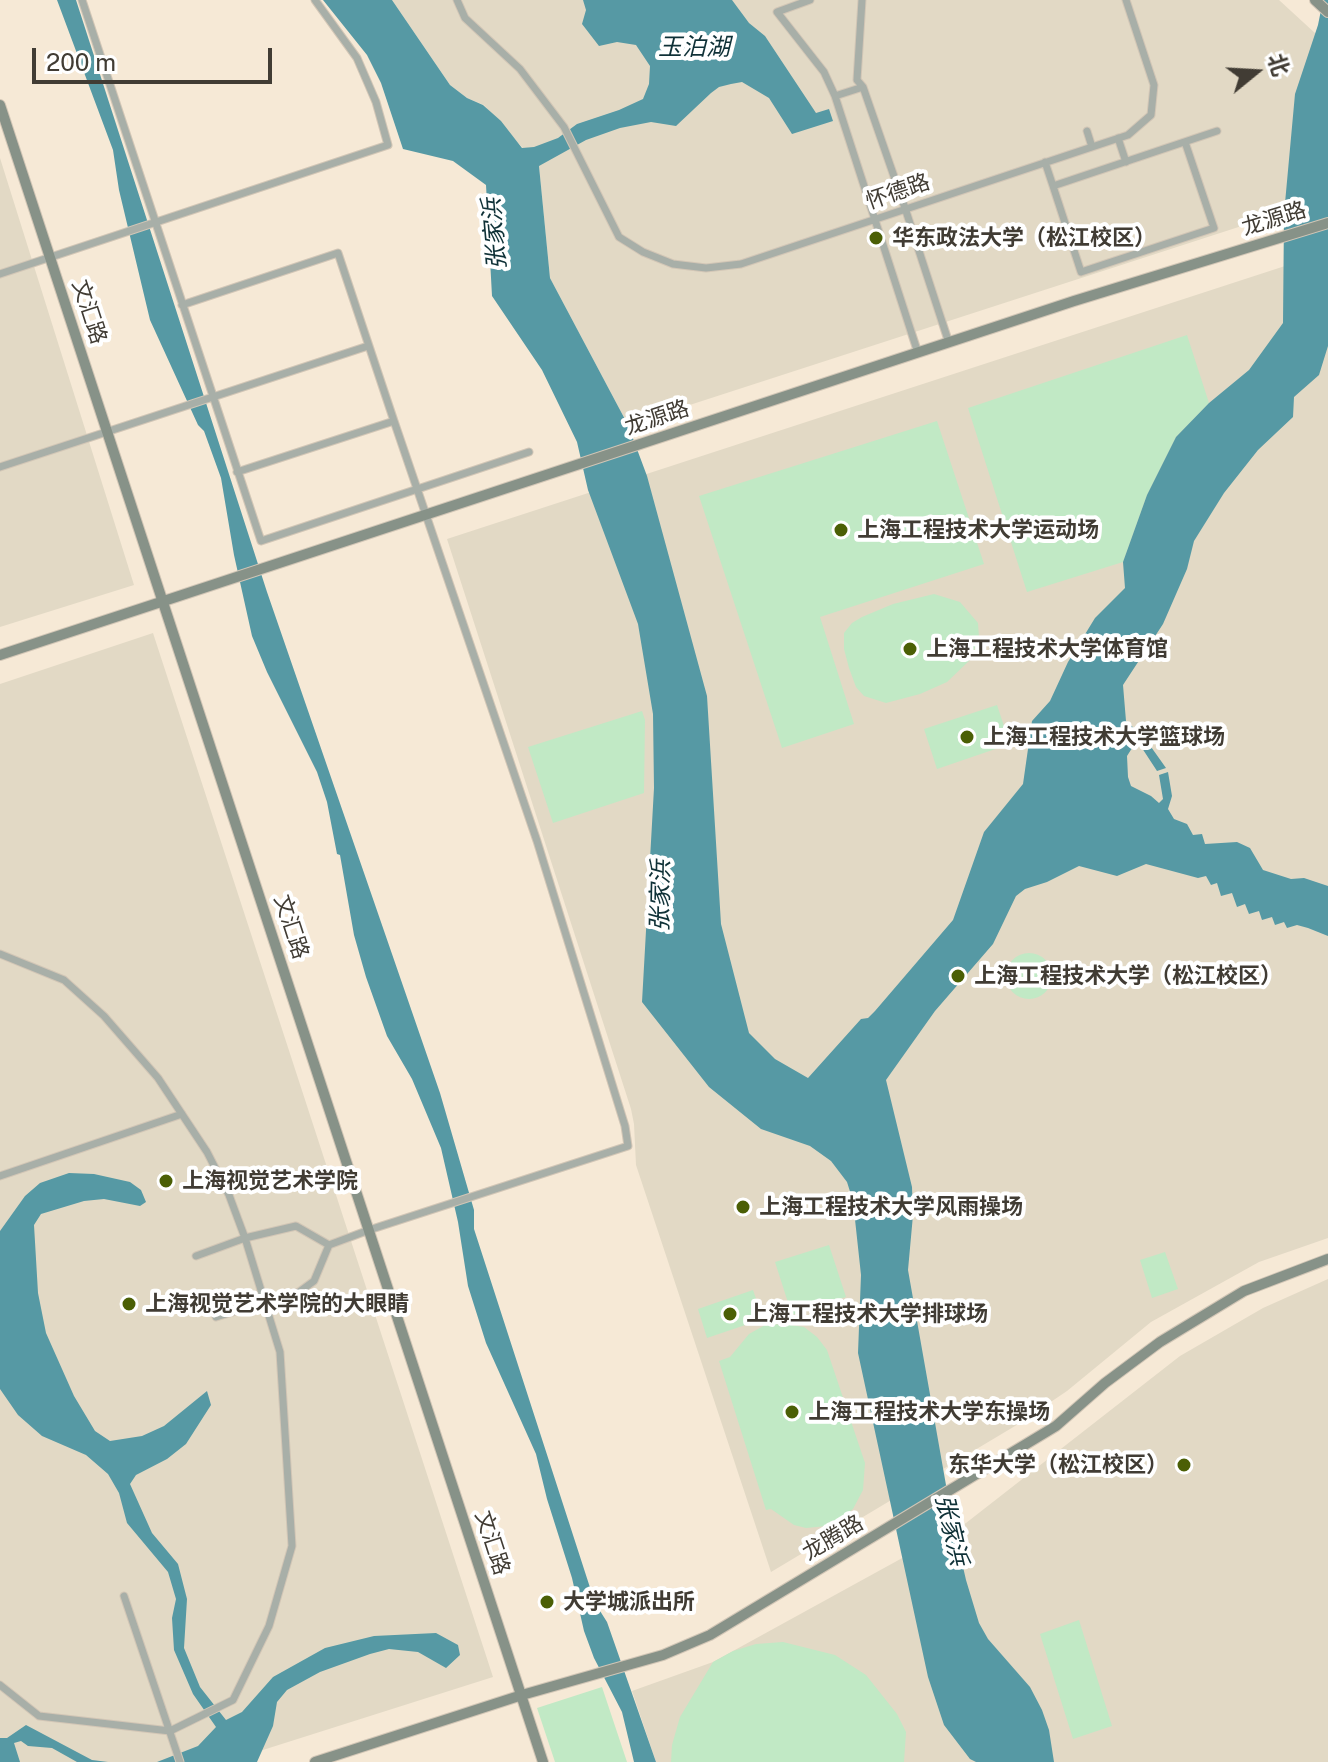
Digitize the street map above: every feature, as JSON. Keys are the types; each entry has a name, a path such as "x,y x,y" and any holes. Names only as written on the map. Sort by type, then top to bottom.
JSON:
{"main road":[{"path":"1315,0 1328,12"},
{"name":"文汇路","path":"0,105 543,1762"},
{"name":"龙源路","path":"0,655 918,353 1328,223"},
{"name":"龙腾路","path":"315,1762 522,1695 663,1655 710,1635 1056,1426 1105,1383 1160,1342 1244,1291 1328,1259"}],"street":[{"path":"82,0 261,541 529,452"},
{"path":"0,274 388,145 376,102 357,58 315,0"},
{"name":"怀德路","path":"457,0 465,18 520,69 564,127 619,237 643,252 673,264 706,268 741,264 1128,135 1151,115 1154,85 1126,0"},
{"path":"810,0 777,12 824,72 835,96 918,353"},
{"path":"862,0 857,80 863,87 949,343"},
{"path":"835,96 863,87"},
{"path":"1087,131 1092,147"},
{"path":"1053,186 1217,131"},
{"path":"1118,138 1126,162"},
{"path":"1045,162 1081,272 1214,228 1185,142"},
{"path":"182,305 338,253 537,841 625,1126 628,1146 329,1245 314,1281 299,1292 216,1317"},
{"path":"0,467 368,346"},
{"path":"237,472 394,421"},
{"path":"0,954 64,980 113,1026 158,1078 207,1152 229,1195 280,1352 292,1546 269,1626 233,1700 170,1731 39,1716 0,1685"},
{"path":"0,1176 182,1114"},
{"path":"196,1256 245,1238 296,1226 329,1245"},
{"path":"124,1596 180,1762"}],"shaded area":[{"name":"华东政法大学（松江校区）","path":"392,0 1279,0 1328,45 1328,198 628,425 550,278 539,166 484,105 467,98 450,85"},
{"path":"0,158 134,585 0,627"},
{"name":"上海工程技术大学（松江校区）","path":"1328,252 1328,1238 1259,1262 1151,1322 1067,1391 1015,1426 771,1572 636,1165 631,1109 447,539"},
{"name":"上海视觉艺术学院","path":"153,633 493,1677 225,1762 0,1762 0,684"},
{"name":"东华大学（松江校区）","path":"1328,1279 1328,1762 656,1762 632,1691 713,1662 966,1523 1180,1356 1263,1308"}],"green space":[{"path":"1187,335 1209,403 1176,437 1147,495 1123,562 1027,592 968,408"},
{"name":"上海工程技术大学运动场","path":"937,421 984,564 820,617 854,724 782,748 699,496"},
{"name":"上海工程技术大学体育馆","path":"934,594 960,602 978,623 979,637 970,660 947,682 920,694 886,703 864,696 856,687 849,668 844,633 862,617 893,604"},
{"name":"上海工程技术大学篮球场","path":"997,705 1010,744 937,769 924,729"},
{"path":"642,711 645,720 644,793 553,823 528,747"},
{"path":"1029,953 1046,959 1052,976 1046,993 1029,999 1012,993 1006,976 1012,959"},
{"path":"829,1245 846,1297 792,1315 775,1262"},
{"path":"1165,1252 1178,1289 1152,1298 1140,1260"},
{"name":"上海工程技术大学排球场","path":"753,1290 763,1319 707,1338 698,1309"},
{"name":"上海工程技术大学东操场","path":"765,1325 804,1327 827,1350 865,1463 863,1490 853,1509 827,1526 806,1528 794,1525 771,1509 766,1510 719,1361 730,1357 749,1334"},
{"path":"1079,1620 1112,1726 1073,1739 1040,1634"},
{"path":"783,1642 835,1655 866,1675 897,1714 906,1732 904,1762 671,1762 680,1717 713,1662 733,1651 756,1644"},
{"path":"602,1687 627,1762 555,1762 537,1708"}],"water":[{"path":"57,0 76,0 267,592 440,1093 474,1210 474,1229 595,1603 607,1622 656,1762 634,1762 622,1712 594,1658 584,1631 536,1454 486,1343 468,1286 458,1222 441,1148 412,1079 387,1036 366,977 354,935 327,802 317,772 252,636 221,478 204,431 198,425 150,320 119,190 113,150"},
{"path":"323,0 392,0 450,85 483,105 501,121 522,148 558,138 577,124 643,99 649,84 650,66 636,45 617,42 599,46 582,24 586,10 583,0 732,0 749,23 765,36 816,113 829,109 833,121 792,134 769,98 742,82 731,84 711,93 676,126 651,122 620,128 586,140 539,166 550,278 628,425 647,476 707,696 721,924 749,1033 775,1059 808,1078 861,1019 868,1018 875,1011 953,920 984,832 1023,784 1032,721 1050,701 1068,662 1095,618 1125,588 1123,562 1147,495 1176,437 1209,403 1249,370 1283,323 1284,214 1295,94 1323,0 1328,0 1328,346 1319,375 1294,397 1293,417 1258,450 1224,493 1194,541 1187,569 1163,624 1123,685 1126,721 1144,737 1166,768 1157,771 1140,745 1134,745 1127,756 1131,786 1159,803 1163,799 1159,775 1168,772 1172,796 1168,809 1174,819 1187,824 1193,835 1202,834 1205,844 1237,842 1250,848 1263,870 1328,886 1328,936 1297,925 1287,928 1284,922 1275,925 1272,917 1262,920 1259,911 1249,914 1245,904 1237,907 1232,893 1221,896 1217,883 1211,885 1206,876 1198,878 1146,864 1117,876 1079,866 1025,889 1016,896 993,944 935,1011 886,1080 912,1187 908,1270 952,1519 966,1580 979,1623 988,1639 1030,1687 1042,1710 1054,1762 976,1762 970,1759 944,1725 928,1677 858,1353 861,1275 853,1201 847,1182 831,1161 810,1146 761,1129 709,1087 642,1002 654,788 653,714 638,624 588,490 577,442 542,370 492,296 486,185 453,161 403,149 381,83 367,55"},
{"path":"69,1173 94,1174 130,1182 141,1190 146,1202 140,1206 104,1199 84,1201 41,1214 34,1225 38,1293 46,1333 74,1396 95,1431 110,1441 142,1436 164,1426 207,1391 211,1405 186,1444 167,1459 136,1475 130,1484 152,1533 178,1564 187,1599 184,1648 200,1687 226,1720 242,1712 273,1677 325,1648 374,1636 436,1633 458,1645 460,1655 446,1668 418,1652 389,1649 370,1654 320,1672 287,1690 277,1702 273,1726 257,1762 157,1762 198,1746 216,1727 193,1694 174,1650 172,1618 176,1599 168,1572 127,1523 119,1493 108,1474 86,1455 42,1436 18,1415 0,1389 0,1231 25,1196 40,1183"},
{"path":"26,1725 92,1760 108,1762 77,1762 52,1748 28,1746 21,1741 14,1743 20,1762 0,1762 0,1738 7,1738"}],"place":[{"name":"华东政法大学（松江校区）","path":"876,238"},
{"name":"上海工程技术大学运动场","path":"841,530"},
{"name":"上海工程技术大学体育馆","path":"910,649"},
{"name":"上海工程技术大学篮球场","path":"967,737"},
{"name":"上海工程技术大学（松江校区）","path":"958,976"},
{"name":"上海视觉艺术学院","path":"166,1181"},
{"name":"上海工程技术大学风雨操场","path":"743,1207"},
{"name":"上海视觉艺术学院的大眼睛","path":"129,1304"},
{"name":"上海工程技术大学排球场","path":"730,1314"},
{"name":"上海工程技术大学东操场","path":"792,1412"},
{"name":"东华大学（松江校区）","path":"1184,1465"},
{"name":"大学城派出所","path":"547,1602"}],"water label":[{"name":"玉泊湖","path":"694,48"},
{"name":"张家浜","path":"495,234"},
{"name":"张家浜","path":"661,896"},
{"name":"张家浜","path":"951,1530"}]}
